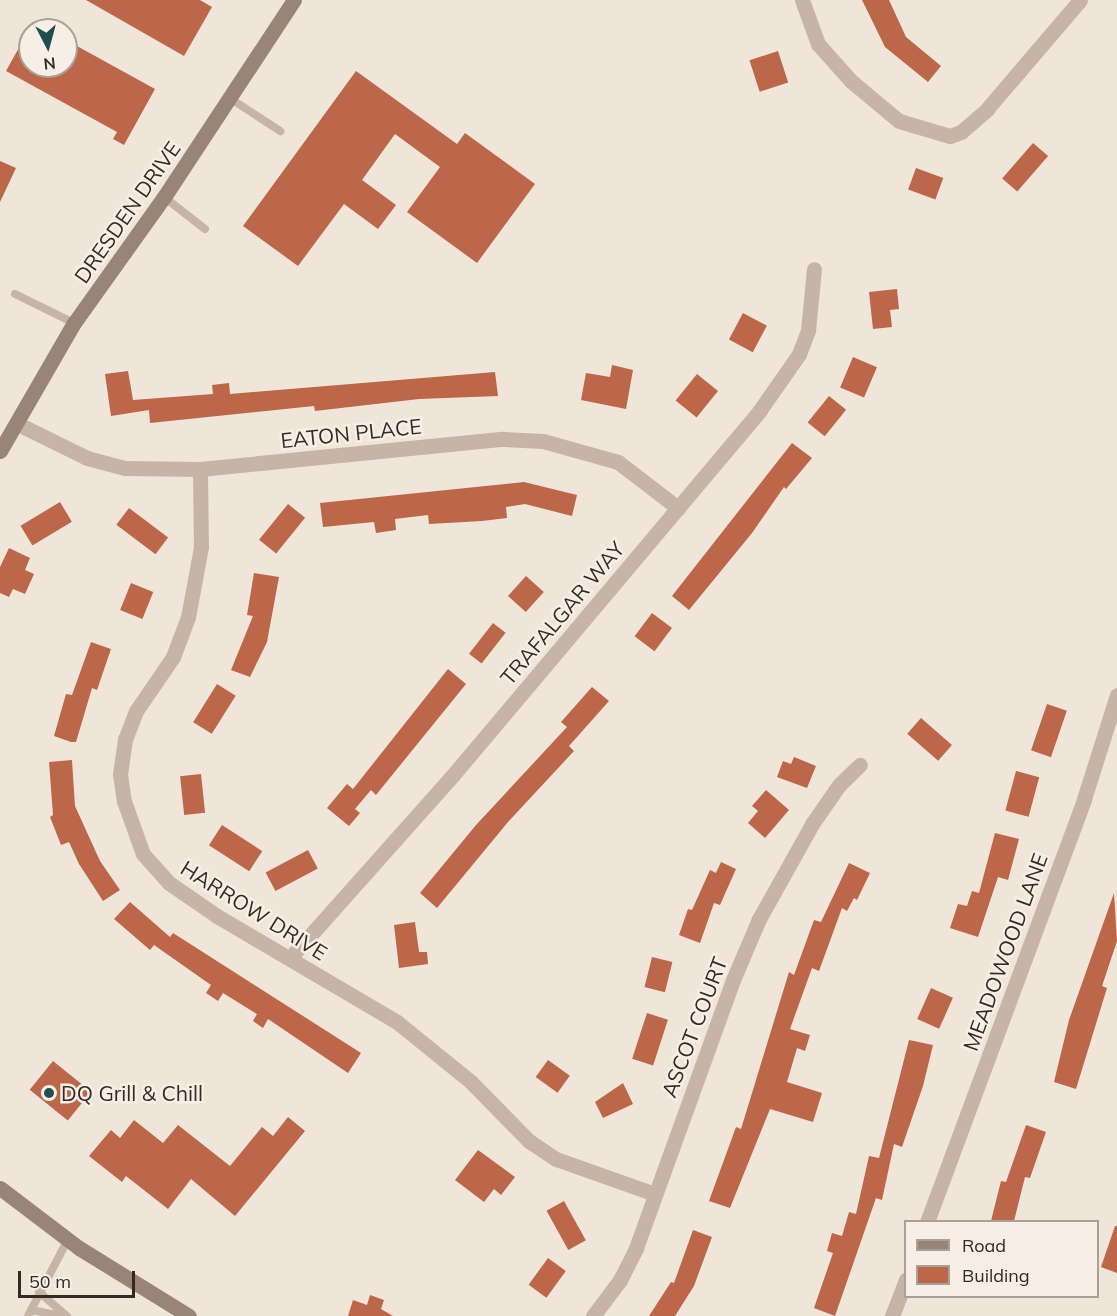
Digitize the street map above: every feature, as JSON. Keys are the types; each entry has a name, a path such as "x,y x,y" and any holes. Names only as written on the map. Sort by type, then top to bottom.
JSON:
{"street":[{"name":"DRESDEN DRIVE","path":"0,452 74,322 231,99 294,0"},
{"path":"802,0 819,44 851,81 899,121 932,133 962,132 1080,0"},
{"name":"TRAFALGAR WAY","path":"290,958 460,766 759,410 799,354 808,330 814,269"},
{"name":"EATON PLACE","path":"18,424 87,458 125,468 201,469 503,440 543,441 618,462 678,508"},
{"name":"HARROW DRIVE","path":"201,469 201,547 188,617 173,657 136,711 125,739 120,774 124,801 143,854 169,883 397,1022 471,1082 529,1141 556,1159 655,1194"},
{"name":"MEADOWOOD LANE","path":"927,1220 1084,799 1117,695"},
{"name":"ASCOT COURT","path":"593,1316 620,1280 759,919 812,824 839,785 860,765"},
{"path":"0,1188 68,1239 189,1316"},
{"path":"892,1316 904,1285"}],"lane":[{"path":"231,99 280,131"},
{"path":"164,197 205,229"},
{"path":"15,294 74,322"},
{"path":"61,1316 29,1313 68,1239"},
{"path":"39,1292 67,1316"}],"building":[{"path":"86,0 200,0 212,7 184,56"},
{"path":"862,0 889,0 906,37 941,66 928,82 885,47"},
{"path":"78,47 155,89 124,145 113,139 117,132 19,78 78,78"},
{"path":"18,50 18,78 6,71"},
{"path":"778,51 788,82 760,92 749,60"},
{"path":"356,71 457,144 465,133 535,184 477,263 407,212 440,167 395,134 362,180 396,205 378,229 344,204 298,266 243,226"},
{"path":"1033,143 1048,156 1017,192 1002,178"},
{"path":"0,161 16,168 0,202"},
{"path":"916,168 943,178 935,200 908,190"},
{"path":"897,289 899,309 890,310 892,327 873,329 869,292"},
{"path":"743,313 767,326 753,352 729,339"},
{"path":"853,357 877,367 864,398 840,387"},
{"path":"612,365 633,370 626,409 581,400 586,373 610,377"},
{"path":"128,371 133,400 213,394 212,385 229,383 230,394 495,372 498,396 419,399 315,411 314,406 150,423 149,410 111,416 105,374"},
{"path":"697,374 718,391 697,417 676,400"},
{"path":"829,396 846,410 825,436 808,422"},
{"path":"792,443 812,458 786,489 784,487 752,533 689,610 672,596"},
{"path":"524,482 577,495 572,516 525,504 506,507 507,518 482,521 429,524 428,515 395,519 396,530 376,533 374,522 323,527 320,503"},
{"path":"60,502 72,522 32,545 21,526"},
{"path":"288,504 305,518 276,554 259,540"},
{"path":"129,508 168,537 155,554 116,525"},
{"path":"9,548 30,558 25,570 34,574 25,594 13,589 9,597 0,593 0,567"},
{"path":"254,573 279,577 267,642 250,677 231,670 253,616 247,615"},
{"path":"526,576 544,592 526,612 508,596"},
{"path":"131,583 153,592 142,619 120,610"},
{"path":"652,613 672,628 655,651 635,636"},
{"path":"493,623 506,633 482,664 469,654"},
{"path":"91,642 111,649 97,690 92,688 76,742 71,742 54,736 66,694 72,695"},
{"path":"448,669 466,684 376,795 371,790 355,809 360,813 349,826 327,808 347,784 353,789"},
{"path":"217,684 236,696 212,734 193,722"},
{"path":"592,687 609,701 569,746 574,751 508,822 437,908 420,893 476,825 567,727 561,722"},
{"path":"1047,704 1067,711 1051,757 1031,750"},
{"path":"921,718 952,745 938,761 907,734"},
{"path":"794,757 816,766 807,788 777,777 783,761 791,764"},
{"path":"72,760 75,806 100,861 120,890 103,901 79,864 69,842 61,845 50,817 53,815 49,762"},
{"path":"1016,771 1039,777 1029,817 1005,811"},
{"path":"201,774 205,813 184,815 180,776"},
{"path":"766,790 789,810 765,838 748,823 758,811 752,806"},
{"path":"222,825 262,851 249,871 209,845"},
{"path":"995,833 1019,839 1008,880 998,877 978,937 950,928 958,904 967,906 972,891 979,893"},
{"path":"308,850 318,869 275,891 266,873"},
{"path":"721,862 736,869 720,905 714,903 700,943 679,935 688,909 692,910 710,870 716,873"},
{"path":"849,863 870,873 857,900 854,898 847,911 842,908 819,971 812,968 790,1029 810,1035 805,1051 797,1048 787,1082 822,1093 813,1122 770,1109 730,1208 709,1201 736,1127 741,1129 789,972 794,975 814,920 821,922"},
{"path":"1114,893 1117,941 1102,986 1107,988 1076,1089 1054,1082 1069,1020"},
{"path":"130,902 170,937 173,933 361,1053 348,1073 268,1019 263,1028 253,1021 257,1014 223,993 218,1001 206,993 211,985 154,945 150,950 114,919"},
{"path":"415,922 419,952 427,952 428,964 399,968 394,925"},
{"path":"652,957 672,962 665,992 645,987"},
{"path":"931,988 953,998 939,1029 917,1019"},
{"path":"647,1013 668,1020 653,1065 632,1059"},
{"path":"909,1040 933,1045 923,1086 902,1147 894,1144 882,1200 876,1198 835,1316 814,1308 833,1253 827,1251 832,1233 842,1236 849,1212 856,1214 869,1156 879,1158"},
{"path":"548,1060 570,1076 557,1093 536,1077"},
{"path":"53,1061 91,1092 68,1121 30,1090"},
{"path":"623,1083 633,1104 603,1118 595,1102"},
{"path":"288,1117 305,1131 235,1216 191,1179 168,1209 126,1176 122,1182 89,1156 111,1130 120,1138 134,1120 163,1143 178,1125 230,1166 262,1127 273,1136"},
{"path":"1026,1125 1046,1132 1030,1178 1025,1177 1014,1220 991,1220 1001,1181 1006,1182"},
{"path":"478,1150 515,1177 501,1195 494,1189 484,1202 455,1180"},
{"path":"564,1201 586,1240 568,1250 547,1211"},
{"path":"1115,1226 1117,1226 1117,1273 1101,1267"},
{"path":"693,1230 712,1237 694,1286 675,1316 649,1316 671,1282 674,1283"},
{"path":"548,1258 566,1271 546,1298 529,1285"},
{"path":"370,1295 384,1300 381,1309 393,1316 348,1316 353,1300 367,1305"}],"place":[{"name":"DQ Grill & Chill","path":"49,1093"}]}
